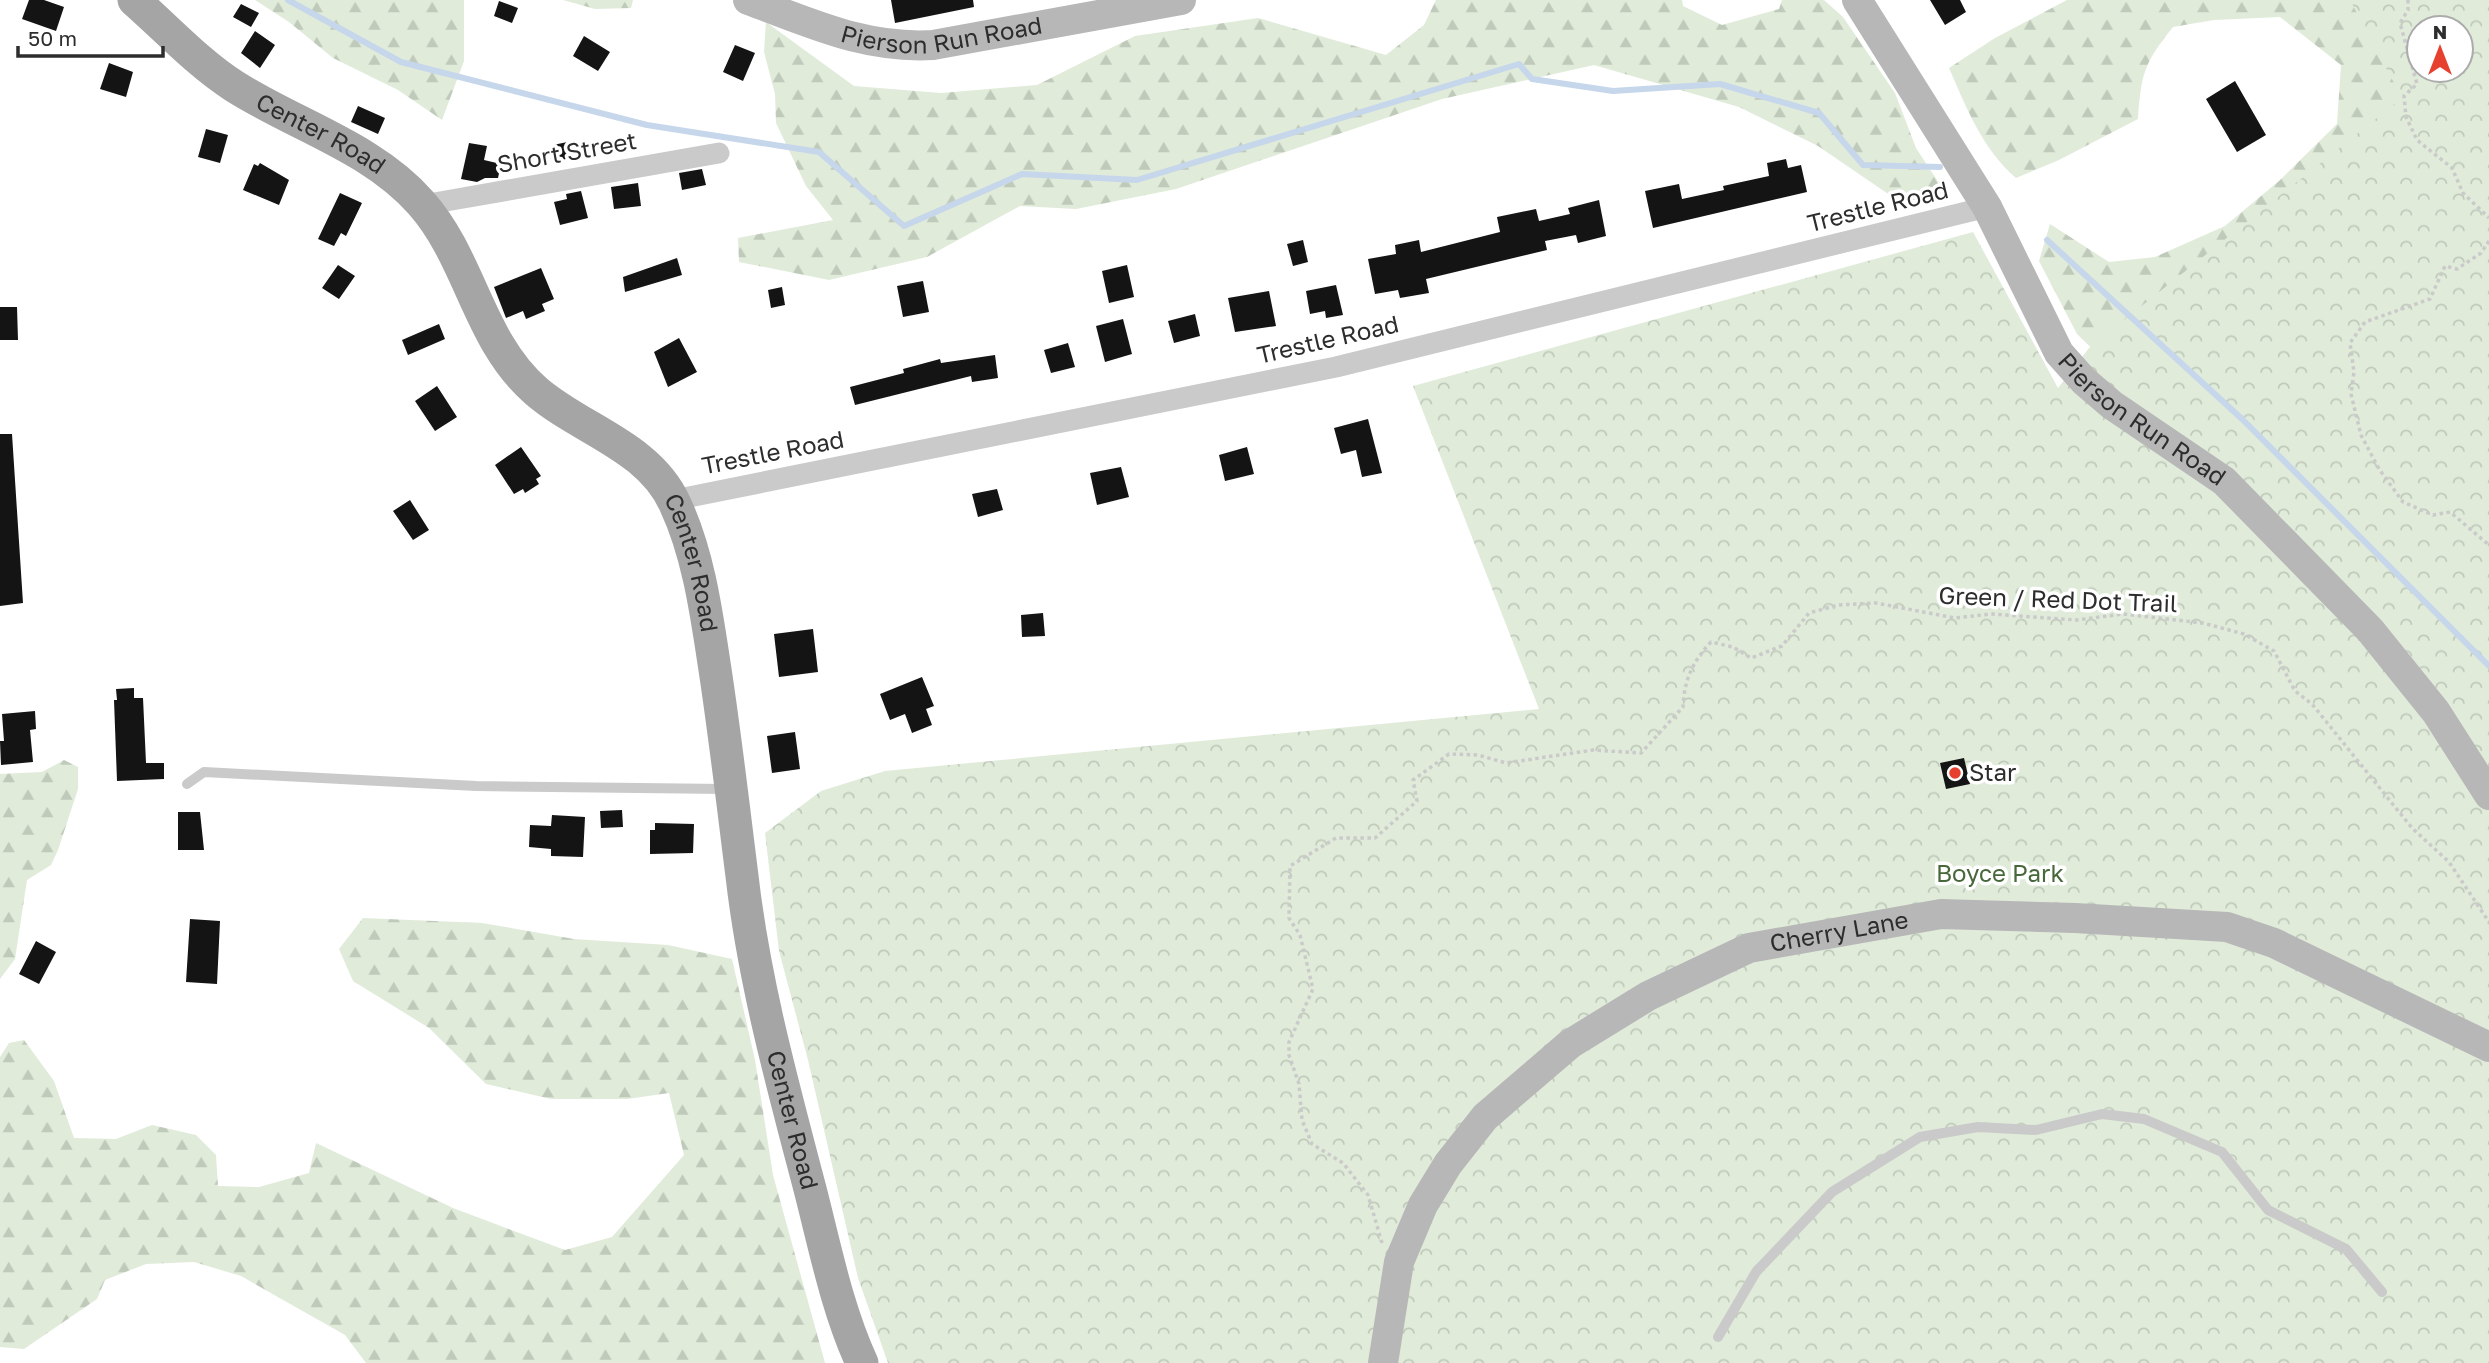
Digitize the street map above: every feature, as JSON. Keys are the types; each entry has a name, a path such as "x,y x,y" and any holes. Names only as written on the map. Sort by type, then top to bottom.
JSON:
{"main road":[{"name":"Center Road","path":"134,0 228,82 395,176 423,205 453,249 488,330 508,361 536,392 627,448 652,472 674,499 691,546 708,626 732,789 752,954 835,1284 862,1363"}],"street":[{"name":"Pierson Run Road","path":"748,0 875,44 900,47 933,45 1181,0"},
{"name":"Pierson Run Road","path":"1857,0 1987,207 2059,353 2084,381 2112,405 2224,481 2370,630 2436,712 2489,795"},
{"name":"Short Street","path":"423,205 719,153"},
{"name":"Trestle Road","path":"674,499 1336,367 1987,207"},
{"name":"Cherry Lane","path":"1382,1363 1397,1274 1423,1205 1448,1164 1485,1117 1570,1044 1648,996 1749,948 1941,914 2075,918 2227,928 2274,943 2489,1047"}],"lane":[{"path":"187,784 204,772 476,786 732,789"},
{"path":"1718,1338 1756,1272 1832,1192 1920,1137 1978,1126 2036,1130 2102,1114 2144,1119 2222,1152 2269,1210 2346,1249 2382,1292"}],"path":[{"path":"2408,0 2408,10 2400,23 2417,84 2404,96 2406,117 2417,140 2452,168 2463,193 2489,218"},
{"path":"2489,242 2481,253 2457,269 2445,266 2430,299 2365,322 2350,343 2354,372 2351,394 2361,435 2379,469 2403,502 2433,515 2450,512 2489,545"},
{"name":"Green / Red Dot Trail","path":"1397,1274 1376,1232 1368,1195 1343,1163 1312,1144 1302,1120 1300,1084 1289,1055 1289,1042 1313,989 1300,935 1289,918 1290,866 1336,838 1375,838 1417,802 1413,780 1449,754 1478,755 1506,763 1593,750 1641,753 1683,707 1684,687 1696,658 1711,642 1733,647 1751,658 1782,646 1808,613 1838,605 1876,603 1955,618 1991,614 2077,620 2123,614 2203,623 2244,634 2274,651 2295,691 2312,704 2412,828 2449,862 2489,922"}],"green space":[{"path":"255,0 464,0 464,61 442,120 398,90 333,58 289,22"},
{"path":"563,0 633,0 631,8 595,9"},
{"path":"1436,0 1682,0 1683,6 1722,25 1779,9 1782,0 1824,0 1843,17 1895,93 1916,148 1950,200 1897,200 1818,146 1739,107 1594,65 1442,99 1176,189 1076,209 1020,206 927,257 829,280 739,262 738,238 833,220 806,186 776,123 775,94 764,52 766,22 854,86 941,93 1037,85 1135,36 1258,18 1386,55 1424,25"},
{"path":"2067,0 2489,0 2489,732 2077,334 2039,261 2050,224 2109,262 2155,257 2225,226 2279,181 2337,124 2341,65 2280,17 2214,20 2173,27 2156,50 2146,70 2138,119 2059,160 2016,178 2004,167 1985,141 1949,68 1995,38"},
{"name":"Boyce Park","path":"2350,0 2489,0 2489,1363 888,1363 858,1278 808,1060 779,951 765,833 821,791 885,771 1539,709 1413,386 1973,232 2058,388 2089,348 2402,98"},
{"path":"64,760 78,767 78,789 51,865 27,880 15,959 0,979 0,774 42,772"},
{"path":"363,918 482,923 574,939 668,945 732,959 755,1060 773,1175 825,1363 366,1363 345,1335 241,1276 194,1262 146,1264 105,1280 97,1299 24,1349 0,1347 0,1057 9,1043 24,1040 54,1081 74,1138 116,1139 152,1125 196,1135 216,1155 218,1186 259,1187 309,1173 316,1143 453,1208 565,1250 612,1237 684,1155 669,1093 627,1099 551,1099 486,1084 429,1028 353,981 339,949"}],"building":[{"path":"29,0 44,0 64,7 56,31 22,19"},
{"path":"891,0 973,0 974,7 895,23"},
{"path":"1930,0 1960,0 1966,12 1945,25"},
{"path":"499,1 518,8 512,23 494,16"},
{"path":"241,4 259,13 251,27 233,17"},
{"path":"255,31 275,45 260,68 241,53"},
{"path":"584,36 610,52 598,71 573,56"},
{"path":"735,45 755,53 743,81 723,72"},
{"path":"109,63 133,72 126,97 100,89"},
{"path":"2235,81 2266,135 2237,152 2206,99"},
{"path":"358,106 385,118 378,134 351,122"},
{"path":"206,129 228,135 220,163 198,157"},
{"path":"577,140 581,156 556,161 553,145"},
{"path":"469,143 487,146 484,160 501,164 498,178 485,178 477,182 461,179"},
{"path":"1786,159 1788,168 1801,165 1807,192 1653,228 1645,191 1679,184 1682,199 1724,190 1723,186 1769,176 1767,163"},
{"path":"260,163 289,180 279,205 243,190 254,164 258,166"},
{"path":"702,169 706,185 682,190 679,173"},
{"path":"638,183 641,206 614,209 611,187"},
{"path":"581,191 588,218 560,225 554,202 567,199 566,194"},
{"path":"340,193 362,203 346,236 341,233 334,246 318,239"},
{"path":"1599,200 1606,236 1578,243 1576,235 1545,241 1547,250 1426,279 1429,293 1400,298 1398,290 1375,294 1368,259 1396,254 1395,245 1419,240 1421,252 1500,232 1497,217 1536,209 1539,221 1570,214 1568,208"},
{"path":"1303,240 1308,262 1293,266 1287,244"},
{"path":"677,258 682,275 625,292 623,277"},
{"path":"338,265 355,276 339,299 322,288"},
{"path":"1127,265 1134,297 1109,303 1102,271"},
{"path":"541,268 554,299 542,304 545,311 526,319 523,311 506,318 494,287"},
{"path":"923,281 929,312 903,317 897,286"},
{"path":"1336,285 1343,315 1326,318 1325,311 1310,314 1306,291"},
{"path":"782,287 785,305 771,308 768,290"},
{"path":"1269,291 1276,326 1235,332 1228,298"},
{"path":"0,307 17,307 18,340 0,340"},
{"path":"1195,314 1200,336 1174,343 1168,321"},
{"path":"1123,319 1132,354 1105,362 1096,326"},
{"path":"439,324 445,339 408,355 402,340"},
{"path":"679,338 697,372 668,387 654,352"},
{"path":"1068,343 1075,367 1051,373 1044,350"},
{"path":"995,355 998,378 972,382 971,376 855,405 850,387 904,373 903,369 940,359 941,363"},
{"path":"437,386 457,417 435,431 415,401"},
{"path":"1368,419 1382,473 1362,477 1356,450 1341,454 1334,428"},
{"path":"0,434 12,434 23,603 0,606"},
{"path":"521,447 541,476 536,479 539,484 525,493 523,489 514,494 495,465"},
{"path":"1247,447 1254,474 1225,481 1219,455"},
{"path":"1121,467 1129,497 1097,505 1090,473"},
{"path":"997,489 1003,510 978,517 972,494"},
{"path":"410,500 429,530 413,540 393,511"},
{"path":"1043,613 1045,636 1022,637 1021,615"},
{"path":"813,629 818,672 779,677 774,634"},
{"path":"922,677 934,706 926,709 932,725 912,733 905,714 890,720 880,694"},
{"path":"134,688 134,698 143,698 146,763 164,763 164,779 117,781 114,700 117,700 116,689"},
{"path":"35,711 36,729 30,730 33,762 1,765 0,741 4,741 2,714"},
{"path":"795,732 800,769 772,773 767,736"},
{"name":"Star","path":"1964,758 1970,784 1946,789 1940,763"},
{"path":"622,810 623,827 601,828 600,811"},
{"path":"178,812 200,812 204,850 178,850"},
{"path":"552,815 585,817 583,857 551,856 551,849 529,847 530,825 551,826"},
{"path":"655,823 694,824 693,853 650,854 650,830 655,830"},
{"path":"190,919 220,921 217,984 186,982"},
{"path":"36,941 56,952 39,984 19,974"}],"waterway":[{"path":"288,0 401,62 647,125 819,152 904,226 1022,174 1137,180 1519,64 1532,79 1613,91 1720,84 1819,113 1863,165 1940,167"},
{"path":"2047,240 2242,419 2489,666"}],"place":[{"name":"Star","path":"1955,773"}]}
